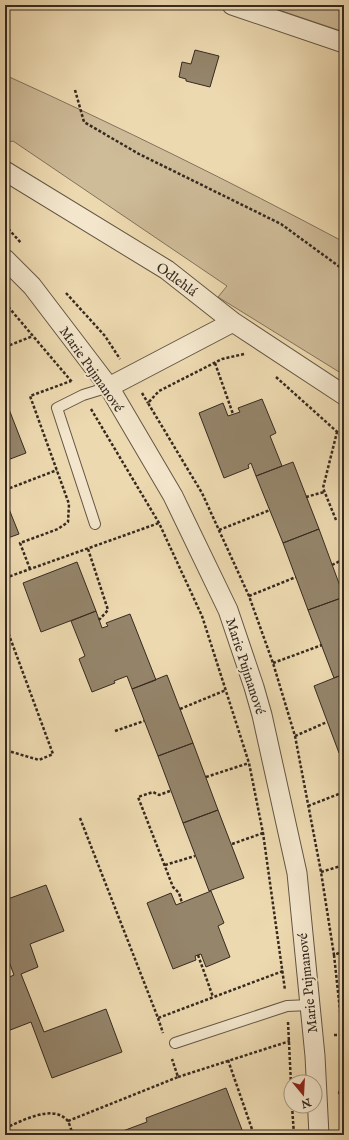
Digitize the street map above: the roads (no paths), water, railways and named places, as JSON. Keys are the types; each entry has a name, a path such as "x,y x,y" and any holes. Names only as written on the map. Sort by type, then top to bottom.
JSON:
{"street":[{"path":"232,5 344,43"},
{"name":"Odlehlá","path":"5,171 167,270 233,322 344,395"},
{"name":"Marie Pujmanové","path":"5,259 32,286 109,387 176,503 228,610 262,715 297,873 313,1036 319,1135"},
{"path":"109,387 233,322"}],"lane":[{"path":"95,524 57,408 83,395 109,387"},
{"path":"170,1042 287,1006 310,1005"}]}
